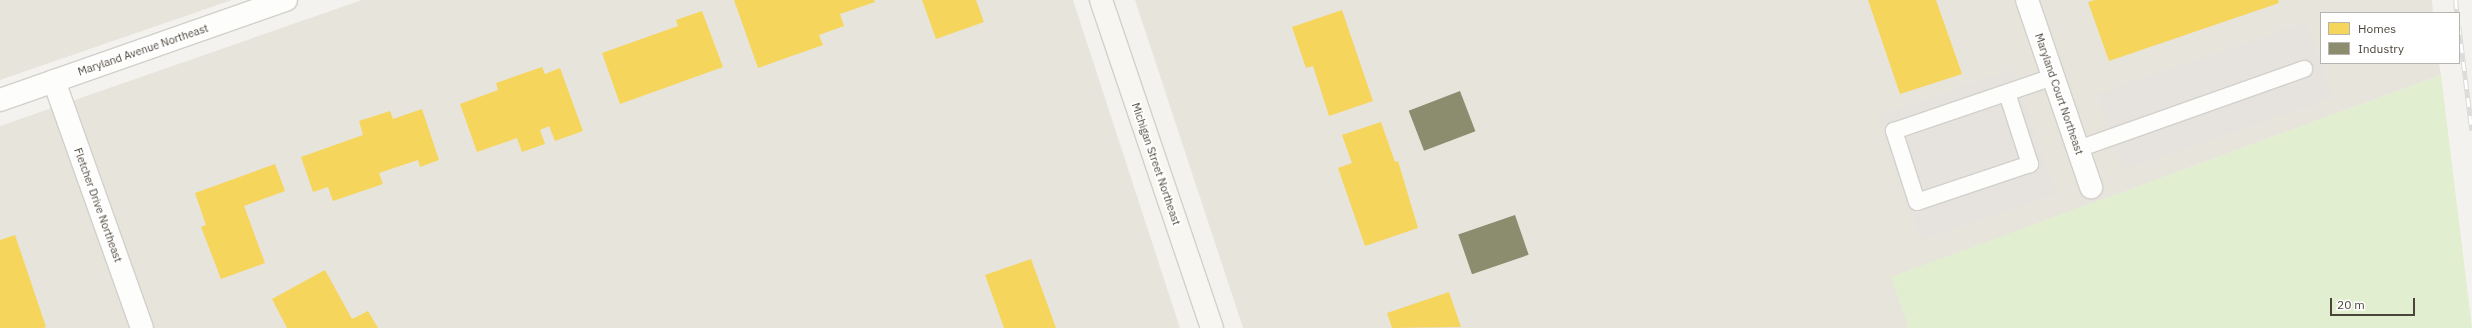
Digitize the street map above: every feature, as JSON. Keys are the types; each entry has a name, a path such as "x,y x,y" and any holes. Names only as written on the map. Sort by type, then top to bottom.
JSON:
{"main road":[{"name":"Michigan Street Northeast","path":"1101,0 1212,328"}],"street":[{"name":"Maryland Avenue Northeast","path":"0,100 286,0"},
{"name":"Maryland Court Northeast","path":"2027,0 2091,187"},
{"name":"Fletcher Drive Northeast","path":"54,81 142,328"}],"lane":[{"path":"2078,149 2304,69"},
{"path":"2007,93 2030,164 1917,202 1894,131 2053,77"}],"shaded area":[{"path":"0,0 232,0 0,80"},
{"path":"362,0 1073,0 1180,328 0,328 0,126"},
{"path":"1135,0 2432,0 2433,12 2320,12 2320,64 2439,64 2441,75 1892,277 1909,328 1243,328"},
{"path":"2307,22 2320,60 2320,64 2321,64 2333,98 2123,170 2097,94"},
{"path":"2013,69 2056,194 1921,240 1878,116"}],"green space":[{"path":"2441,75 2472,328 1909,328 1891,277"}],"building: Homes":[{"path":"734,0 874,0 875,2 840,14 844,26 819,35 823,45 758,68"},
{"path":"922,0 976,0 984,22 936,39"},
{"path":"1868,0 1936,0 1962,74 1900,94"},
{"path":"2095,0 2278,0 2279,3 2109,61 2088,2"},
{"path":"1342,10 1373,101 1329,116 1313,66 1306,68 1292,27"},
{"path":"702,11 723,67 620,104 602,53 678,26 676,20"},
{"path":"542,67 545,74 560,68 583,131 555,141 549,126 540,130 545,144 522,152 517,138 477,152 460,104 498,90 496,83"},
{"path":"422,109 439,160 420,167 418,160 379,173 383,184 333,201 328,187 313,192 301,157 363,135 359,121 390,111 393,119"},
{"path":"1381,122 1395,162 1398,161 1418,228 1365,246 1338,168 1352,163 1342,135"},
{"path":"275,164 285,191 244,206 265,263 221,279 201,227 206,225 195,193"},
{"path":"15,235 46,327 43,328 0,328 0,240"},
{"path":"1031,259 1056,328 1004,328 985,275"},
{"path":"325,270 352,319 368,311 378,328 287,328 272,299"},
{"path":"1449,292 1461,327 1392,328 1387,313"}],"building: Industry":[{"path":"1460,91 1475,131 1424,151 1409,111"},
{"path":"1515,215 1529,255 1472,274 1458,235"}],"railway":[{"path":"2456,0 2457,12"},
{"path":"2460,34 2472,130"}]}
